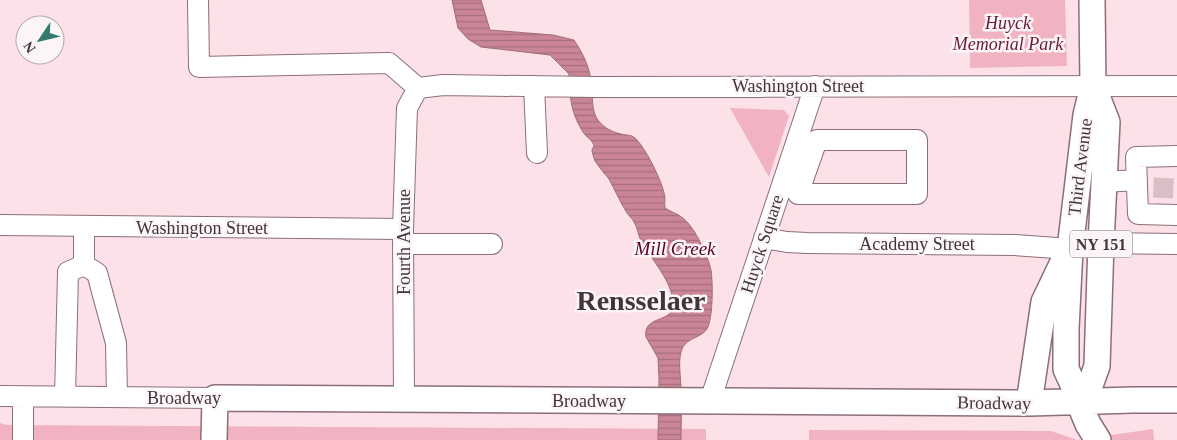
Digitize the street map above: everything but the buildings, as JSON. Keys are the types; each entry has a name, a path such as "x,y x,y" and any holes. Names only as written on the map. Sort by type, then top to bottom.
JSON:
{"main road":[{"name":"Third Avenue","path":"1084,402 1076,391 1066,369 1070,249 1086,115 1093,86 1092,0"},
{"name":"Third Avenue","path":"1084,402 1097,366 1107,122 1093,86"},
{"path":"1030,403 1044,302 1070,249"},
{"path":"214,440 215,398"},
{"name":"Broadway","path":"215,398 1030,403 1177,400"},
{"path":"1084,402 1083,412 1085,418 1098,440"}],"street":[{"path":"198,0 198,67 389,63 418,88"},
{"name":"Washington Street","path":"418,88 443,85 569,87 1177,86"},
{"path":"534,86 537,153"},
{"name":"Huyck Square","path":"707,401 764,238 814,86"},
{"name":"Fourth Avenue","path":"404,400 403,237 407,108 418,88"},
{"path":"817,140 917,140 917,194 798,194 809,164 817,140"},
{"path":"1168,162 1136,157 1138,214 1168,209"},
{"path":"789,164 809,164"},
{"path":"1104,182 1137,180"},
{"name":"Washington Street","path":"0,225 403,237 492,244"},
{"path":"84,227 84,265"},
{"name":"Academy Street","path":"764,238 807,243 1014,245 1070,249"},
{"path":"1101,243 1177,244"},
{"path":"65,397 68,272 84,265"},
{"path":"84,265 97,273 116,343 117,397"},
{"name":"Broadway","path":"0,396 215,398"},
{"path":"23,396 23,440"}],"green space":[{"name":"Huyck Memorial Park","path":"969,0 1065,0 1067,66 970,68"},
{"path":"730,108 784,110 789,116 769,177"},
{"path":"0,423 7,425 706,429 706,440 0,440"},
{"path":"1153,429 1154,440 1077,440"},
{"path":"809,430 1051,431 1077,440 809,440"}],"water":[{"name":"Mill Creek","path":"452,0 481,0 490,30 553,35 574,40 583,55 589,71 593,109 596,117 603,126 617,133 632,136 641,145 660,180 665,195 665,208 688,223 700,243 711,270 712,307 706,331 686,343 681,352 681,440 658,440 658,358 646,337 646,330 649,325 671,313 673,299 671,291 642,243 635,224 624,209 609,179 595,161 592,151 594,144 583,132 573,110 570,97 569,74 550,55 481,47 468,39 458,28"}],"tunnel":[{"path":"1163,198 1164,173"}],"district":[{"name":"Rensselaer","path":"641,300"}]}
